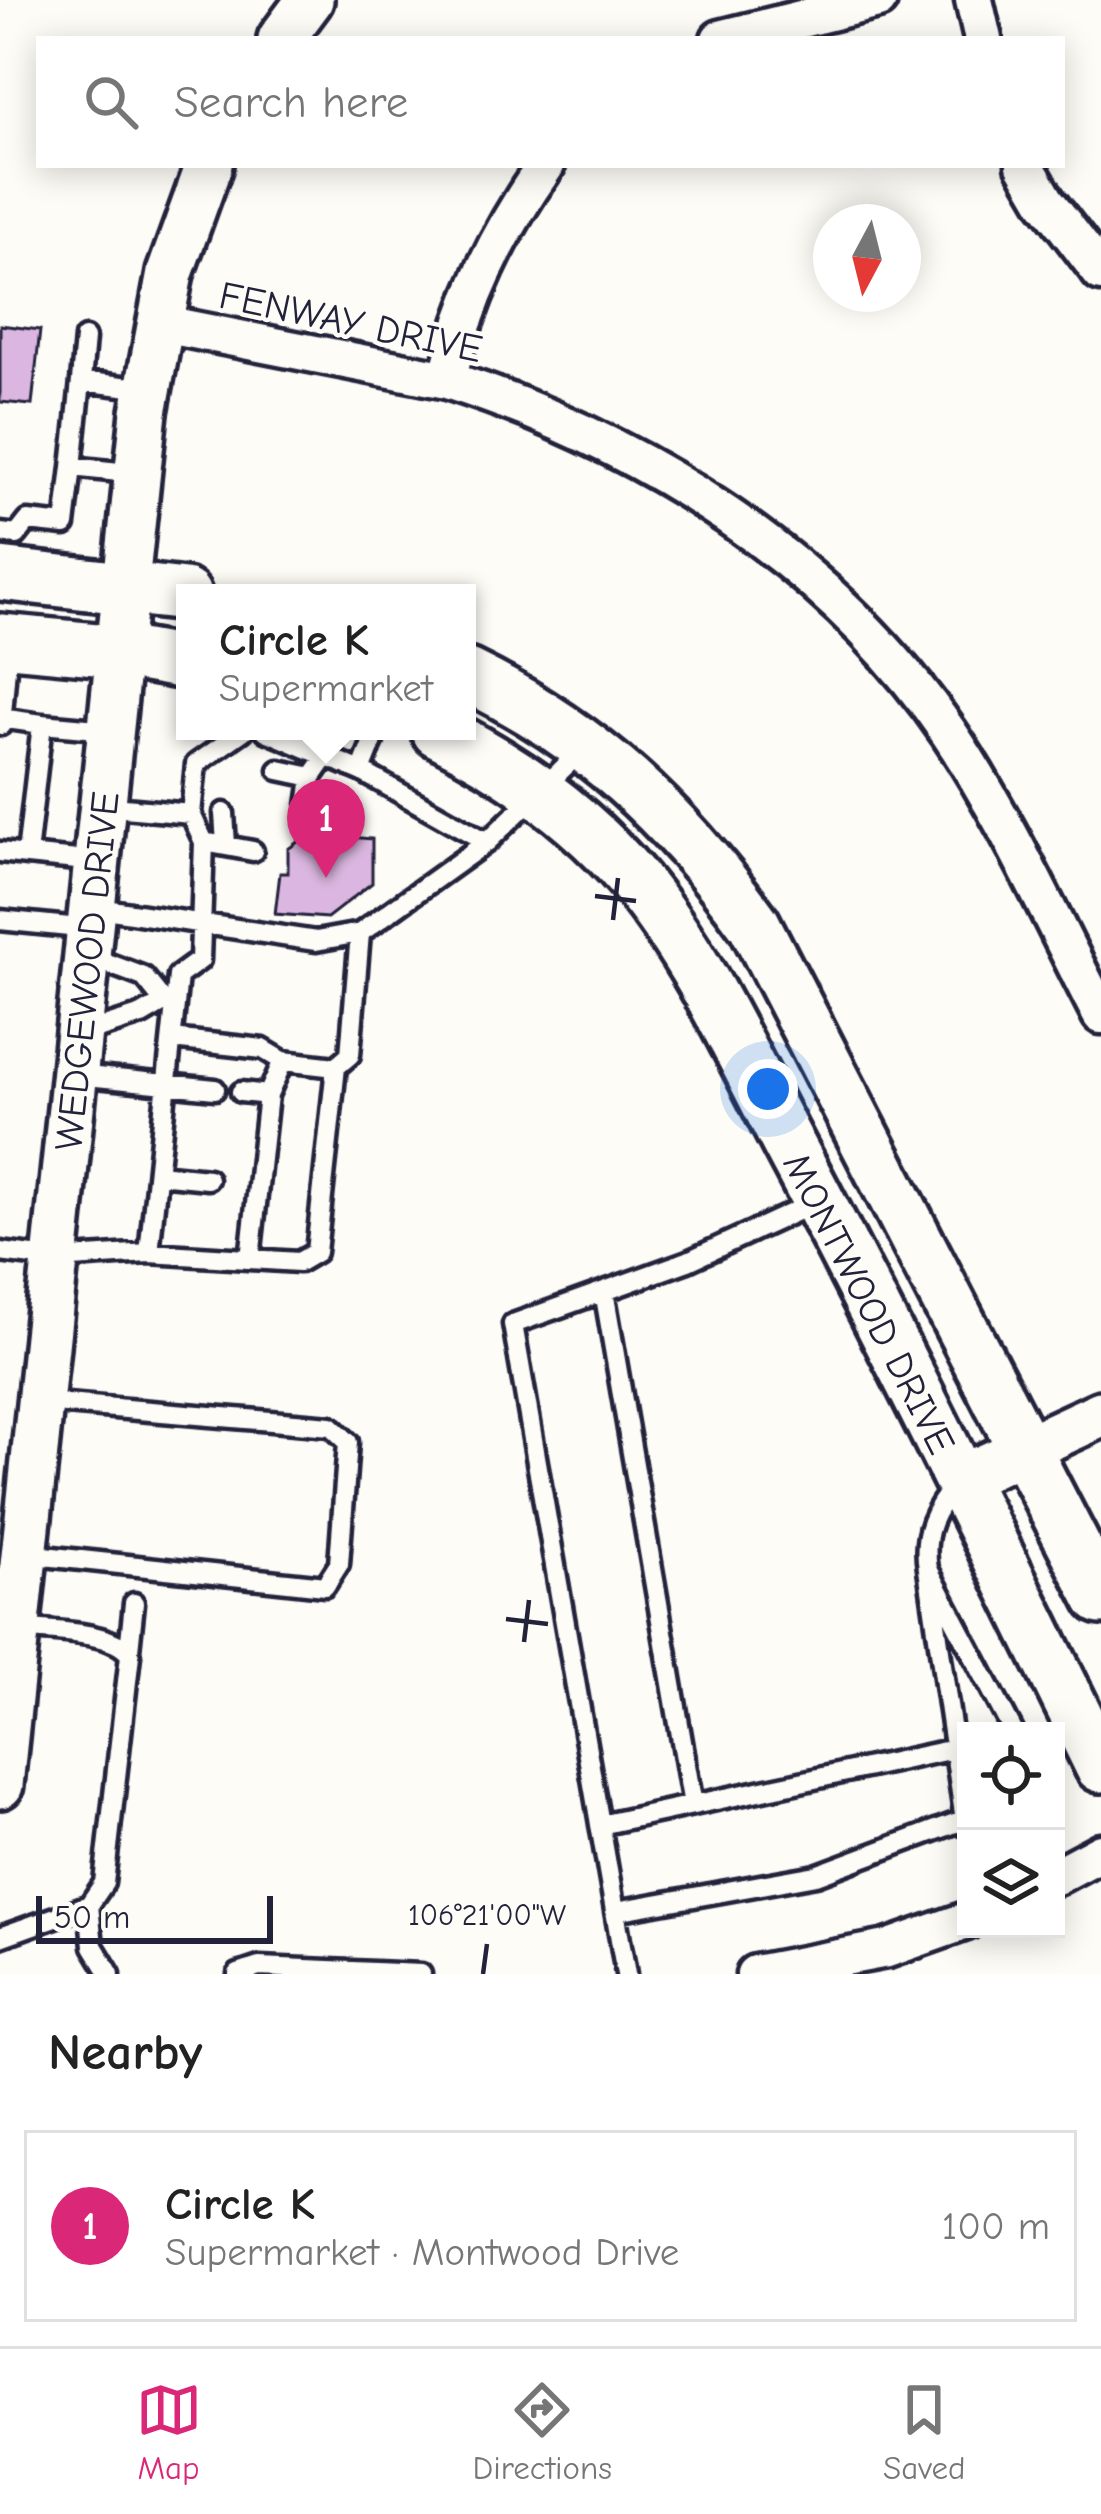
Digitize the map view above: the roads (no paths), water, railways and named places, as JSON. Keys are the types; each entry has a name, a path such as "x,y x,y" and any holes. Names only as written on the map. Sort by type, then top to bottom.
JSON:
{"main road":[{"path":"0,574 176,594"},
{"path":"4,640 176,661"},
{"name":"MONTWOOD DRIVE","path":"476,679 587,745 670,818 754,924 1101,1598"},
{"name":"MONTWOOD DRIVE","path":"456,740 541,793 601,845 674,933 818,1201 1101,1766"}],"street":[{"path":"283,36 310,0"},
{"path":"732,36 878,0"},
{"path":"974,0 981,36"},
{"name":"WEDGEWOOD DRIVE","path":"0,1785 6,1681 17,1628 147,389 158,323 190,211 208,168"},
{"path":"447,380 479,275 511,214 544,168"},
{"path":"1027,168 1046,202 1101,273"},
{"name":"FENWAY DRIVE","path":"158,323 447,380 582,431 707,502 830,597 887,656 947,730 991,801 1101,1015"},
{"path":"960,1479 1101,1414"},
{"path":"1065,1871 1101,1852"},
{"path":"755,1974 887,1949 957,1925"}],"lane":[{"path":"0,533 17,536 28,521 65,525 86,338"},
{"path":"81,381 147,389"},
{"path":"72,467 138,474"},
{"path":"0,730 4,640"},
{"path":"1,718 112,730"},
{"path":"27,855 42,724"},
{"path":"149,1253 172,1039 170,1003 178,976 200,960 204,842 191,814 196,764 230,740"},
{"path":"291,740 362,772 487,842"},
{"path":"362,772 374,740"},
{"path":"0,920 90,931 201,924 316,941 361,933 487,842 587,745"},
{"path":"308,806 311,777 326,757"},
{"path":"279,770 311,777"},
{"path":"102,806 191,814"},
{"path":"224,813 226,844"},
{"path":"204,842 253,850"},
{"path":"0,852 97,862"},
{"path":"90,931 170,1003"},
{"path":"0,1252 57,1259 149,1253 299,1262 310,1258 316,1252 314,1199 321,1116 336,1067 350,1054 361,933"},
{"path":"77,1055 170,1003"},
{"path":"172,1039 263,1049 283,1060 336,1067"},
{"path":"77,1055 167,1085 215,1089"},
{"path":"250,1259 267,1103 283,1060"},
{"path":"241,1092 287,1112"},
{"path":"262,1151 284,1154"},
{"path":"158,1174 208,1179"},
{"path":"236,1181 278,1195"},
{"path":"626,1974 513,1324 688,1261 818,1201"},
{"path":"604,1291 693,1805"},
{"path":"25,1554 325,1586 339,1564 348,1442 331,1426 41,1402"},
{"path":"957,1769 925,1547 940,1501 960,1479"},
{"path":"928,1569 1008,1722"},
{"path":"0,1937 89,1905 104,1883 134,1604"},
{"path":"17,1628 96,1636 129,1650"},
{"path":"600,1826 954,1749"},
{"path":"616,1911 816,1875 957,1825"},
{"path":"89,1905 93,1946 110,1974"},
{"path":"238,1974 259,1967 421,1974"}],"place":[{"name":"Circle K","path":"326,878"}]}
